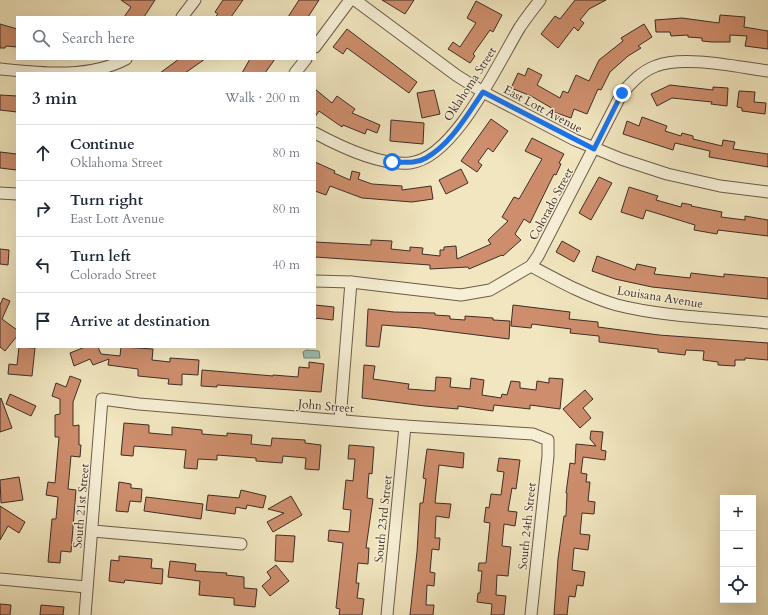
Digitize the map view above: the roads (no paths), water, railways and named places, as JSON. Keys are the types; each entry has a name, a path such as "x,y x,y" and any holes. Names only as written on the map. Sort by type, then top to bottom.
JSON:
{"street":[{"path":"183,16 195,0"},
{"path":"316,46 350,0"},
{"name":"East Lott Avenue","path":"355,0 456,75 483,92 594,149 667,174 720,186 768,192"},
{"name":"Oklahoma Street","path":"316,134 339,146 371,157 392,162 410,163 425,158 442,147 459,126 483,92 521,26 540,0"},
{"path":"80,72 115,65 124,60"},
{"path":"296,72 305,60"},
{"name":"Colorado Street","path":"316,280 351,282 461,295 490,290 531,266 538,256 622,93 634,80 655,66 671,62 687,62 768,71"},
{"path":"0,69 41,72"},
{"path":"0,193 16,194"},
{"name":"Louisana Avenue","path":"531,266 571,288 617,305 675,314 768,323"},
{"path":"340,420 351,282"},
{"name":"John Street","path":"102,399 138,404 405,426 533,434 548,440"},
{"name":"South 21st Street","path":"85,615 102,399"},
{"name":"South 23rd Street","path":"387,615 405,426"},
{"name":"South 24th Street","path":"531,615 548,456 548,440"},
{"path":"92,531 241,544"},
{"path":"0,579 86,587"}]}
